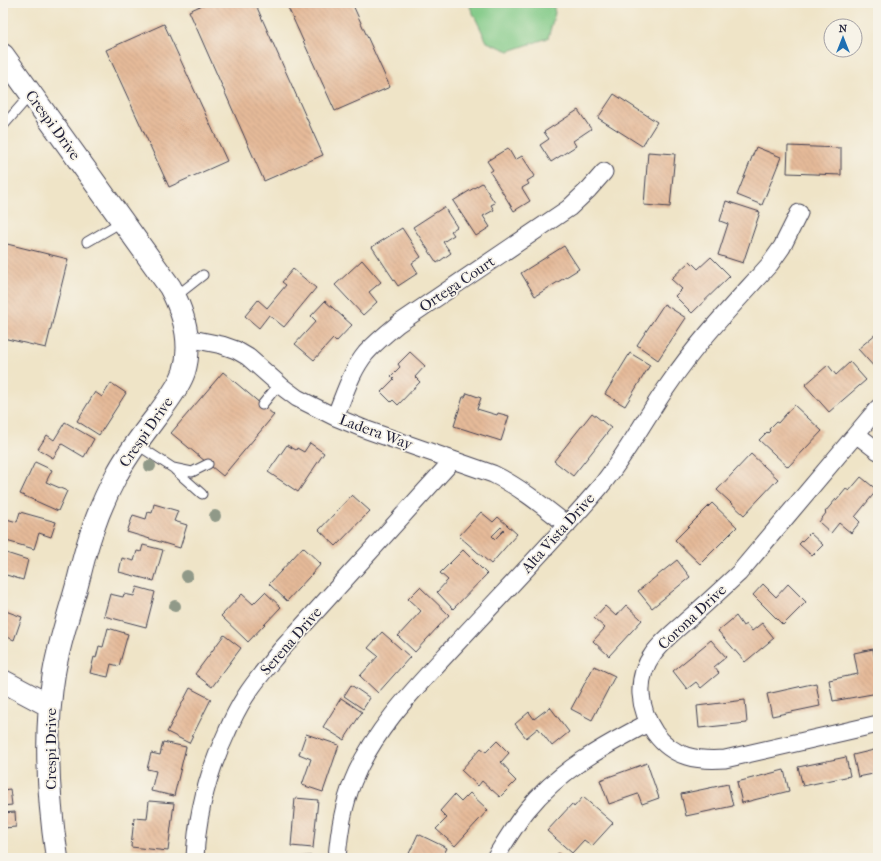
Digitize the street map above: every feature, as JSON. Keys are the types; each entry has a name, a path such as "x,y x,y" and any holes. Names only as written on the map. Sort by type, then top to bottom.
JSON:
{"street":[{"name":"Crespi Drive","path":"3,55 170,287 179,304 184,320 187,338 187,356 184,372 178,386 136,444 116,477 92,529 60,644 54,673 48,742 57,858"},
{"name":"Ortega Court","path":"336,417 354,372 365,354 380,338 398,324 569,208 604,172"},
{"name":"Alta Vista Drive","path":"337,858 339,831 344,805 353,780 365,756 381,731 421,681 567,525 618,464 668,385 686,360 770,264 782,247 798,213"},
{"name":"Ladera Way","path":"187,338 222,345 236,350 248,357 297,398 336,417 367,430 493,474 510,482 567,525"},
{"name":"Corona Drive","path":"878,408 739,573 655,650 645,666 641,684 642,704 648,723 657,736 672,749 688,758 706,761 726,759 878,724"},
{"path":"856,434 878,452"},
{"name":"Serena Drive","path":"196,858 197,831 209,776 220,748 244,698 260,674 280,651 453,460"},
{"path":"3,681 50,706"},
{"path":"495,858 527,810 544,791 588,756 648,723"}],"lane":[{"path":"3,126 31,94"},
{"path":"86,242 123,220"},
{"path":"175,297 203,275"},
{"path":"262,404 279,384"},
{"path":"136,444 173,468 202,494"},
{"path":"173,468 192,472 208,464"}],"green space":[{"path":"472,3 553,3 555,13 548,38 509,51 487,42 470,7"}],"building":[{"path":"207,3 255,3 323,155 264,181 189,11"},
{"path":"286,3 352,3 390,87 335,111"},
{"path":"164,24 227,161 169,187 106,50"},
{"path":"614,94 657,122 642,146 598,118"},
{"path":"578,110 591,129 573,141 576,146 551,162 540,145 549,139 544,132"},
{"path":"788,146 841,148 841,175 787,173"},
{"path":"756,147 781,157 762,205 737,195"},
{"path":"508,148 515,160 522,156 535,176 527,181 529,184 522,188 530,201 514,211 490,172 493,170 487,161"},
{"path":"648,152 675,154 670,207 644,205"},
{"path":"482,183 495,203 491,205 494,210 483,216 490,227 476,236 453,201"},
{"path":"726,201 760,212 743,263 718,255 728,224 720,221"},
{"path":"444,207 457,227 451,231 454,235 443,242 451,253 437,263 413,227"},
{"path":"402,228 421,257 412,263 418,273 398,286 372,247"},
{"path":"3,243 68,259 46,348 3,338"},
{"path":"564,246 579,269 535,296 521,273"},
{"path":"711,257 730,276 692,313 675,296 682,289 671,279 690,261 698,269"},
{"path":"362,260 381,282 369,292 377,302 363,315 335,285"},
{"path":"293,269 316,288 284,327 269,315 259,328 245,316 258,300 267,308 286,285 282,282"},
{"path":"325,301 352,325 336,342 333,339 314,360 295,344 316,321 311,316"},
{"path":"664,304 686,318 658,360 637,345"},
{"path":"878,332 878,367 876,369 858,349"},
{"path":"410,352 425,366 415,377 420,382 398,405 393,400 391,402 381,392 394,379 391,376 400,367 398,364"},
{"path":"630,353 650,365 625,406 605,394"},
{"path":"850,362 866,380 829,412 805,385 828,365 836,375"},
{"path":"223,372 274,415 223,476 171,433"},
{"path":"111,383 126,393 99,435 77,421 95,392 102,397"},
{"path":"467,393 481,398 477,409 497,415 498,413 509,416 501,441 454,426 463,397 465,397"},
{"path":"794,405 822,431 788,467 759,440 770,431 769,429 776,422 778,423"},
{"path":"592,413 611,428 573,476 554,461"},
{"path":"65,422 94,439 84,457 62,444 53,458 38,449 47,435 54,440"},
{"path":"310,443 324,453 298,492 268,472 287,445 304,452"},
{"path":"751,454 778,479 744,515 717,490"},
{"path":"35,462 52,470 46,482 67,491 58,511 20,494"},
{"path":"861,477 877,490 855,517 860,522 851,533 839,523 831,533 819,522 836,499 837,500 846,489 849,491"},
{"path":"352,495 370,511 336,546 319,530"},
{"path":"712,503 737,527 700,564 675,540"},
{"path":"154,504 178,511 174,521 187,525 180,548 127,532 133,515 146,519 148,512 152,513"},
{"path":"20,512 56,522 51,537 39,533 34,549 3,540 3,518 17,522"},
{"path":"481,512 493,522 498,517 517,534 491,564 459,536","holes":["501,527 504,530 495,539 492,536"]},
{"path":"810,533 823,545 812,556 799,544"},
{"path":"143,545 163,550 154,581 119,572 122,558 134,561 137,551 141,552"},
{"path":"303,547 321,564 287,601 269,584"},
{"path":"463,550 487,574 453,609 437,592 448,580 440,573"},
{"path":"3,552 28,560 23,580 3,574"},
{"path":"677,560 690,577 652,608 638,591"},
{"path":"763,584 776,597 788,584 806,602 783,625 753,595"},
{"path":"137,587 155,592 146,627 104,616 110,594 123,597 124,594 134,596"},
{"path":"420,587 449,615 415,652 398,636 421,611 408,599"},
{"path":"265,592 281,607 248,642 221,616 242,594 253,604"},
{"path":"626,605 642,620 609,656 593,641 605,628 594,618 605,606 616,616"},
{"path":"3,610 22,617 14,640 3,635"},
{"path":"736,616 743,626 746,624 752,631 762,623 774,638 745,662 718,631"},
{"path":"108,628 128,634 119,666 111,664 108,677 90,673 94,657 96,658 99,646 103,647"},
{"path":"382,632 410,657 378,693 360,676 378,656 368,648"},
{"path":"224,635 241,648 212,687 195,674"},
{"path":"711,640 726,657 714,667 719,673 701,688 696,682 687,689 673,671"},
{"path":"873,649 878,676 878,693 833,701 829,680 858,674 854,653"},
{"path":"594,666 615,676 592,720 571,709"},
{"path":"816,683 820,706 772,716 767,694"},
{"path":"351,685 370,698 363,709 344,696"},
{"path":"190,688 211,699 189,743 167,732"},
{"path":"341,698 362,712 344,740 323,727"},
{"path":"745,700 747,723 699,728 697,706"},
{"path":"550,707 569,732 552,746 538,728 526,738 515,724 529,712 534,719"},
{"path":"306,734 339,745 323,792 302,785 311,759 299,754"},
{"path":"497,741 509,753 501,762 509,771 508,773 516,781 500,797 482,781 478,786 461,770 481,748 486,752"},
{"path":"163,742 186,747 174,796 151,791 156,771 147,769 151,753 160,755"},
{"path":"878,749 878,773 858,777 853,755"},
{"path":"846,757 850,776 803,786 798,767"},
{"path":"647,763 659,798 642,804 638,794 609,804 600,780"},
{"path":"784,770 789,791 742,803 737,782"},
{"path":"728,784 733,806 686,816 681,794"},
{"path":"10,789 12,805 3,806 3,790"},
{"path":"470,793 488,810 455,846 436,829 447,818 440,811 454,795 461,802"},
{"path":"583,797 613,823 592,846 584,840 572,853 547,831 572,804 574,807"},
{"path":"295,798 318,800 313,848 291,846"},
{"path":"149,801 174,803 168,851 131,847 134,818 147,819"},
{"path":"15,812 16,827 3,828 3,813"},
{"path":"418,834 447,848 442,858 407,858"},
{"path":"558,853 564,858 554,858"},
{"path":"311,856 311,858 293,858 293,857"}]}
